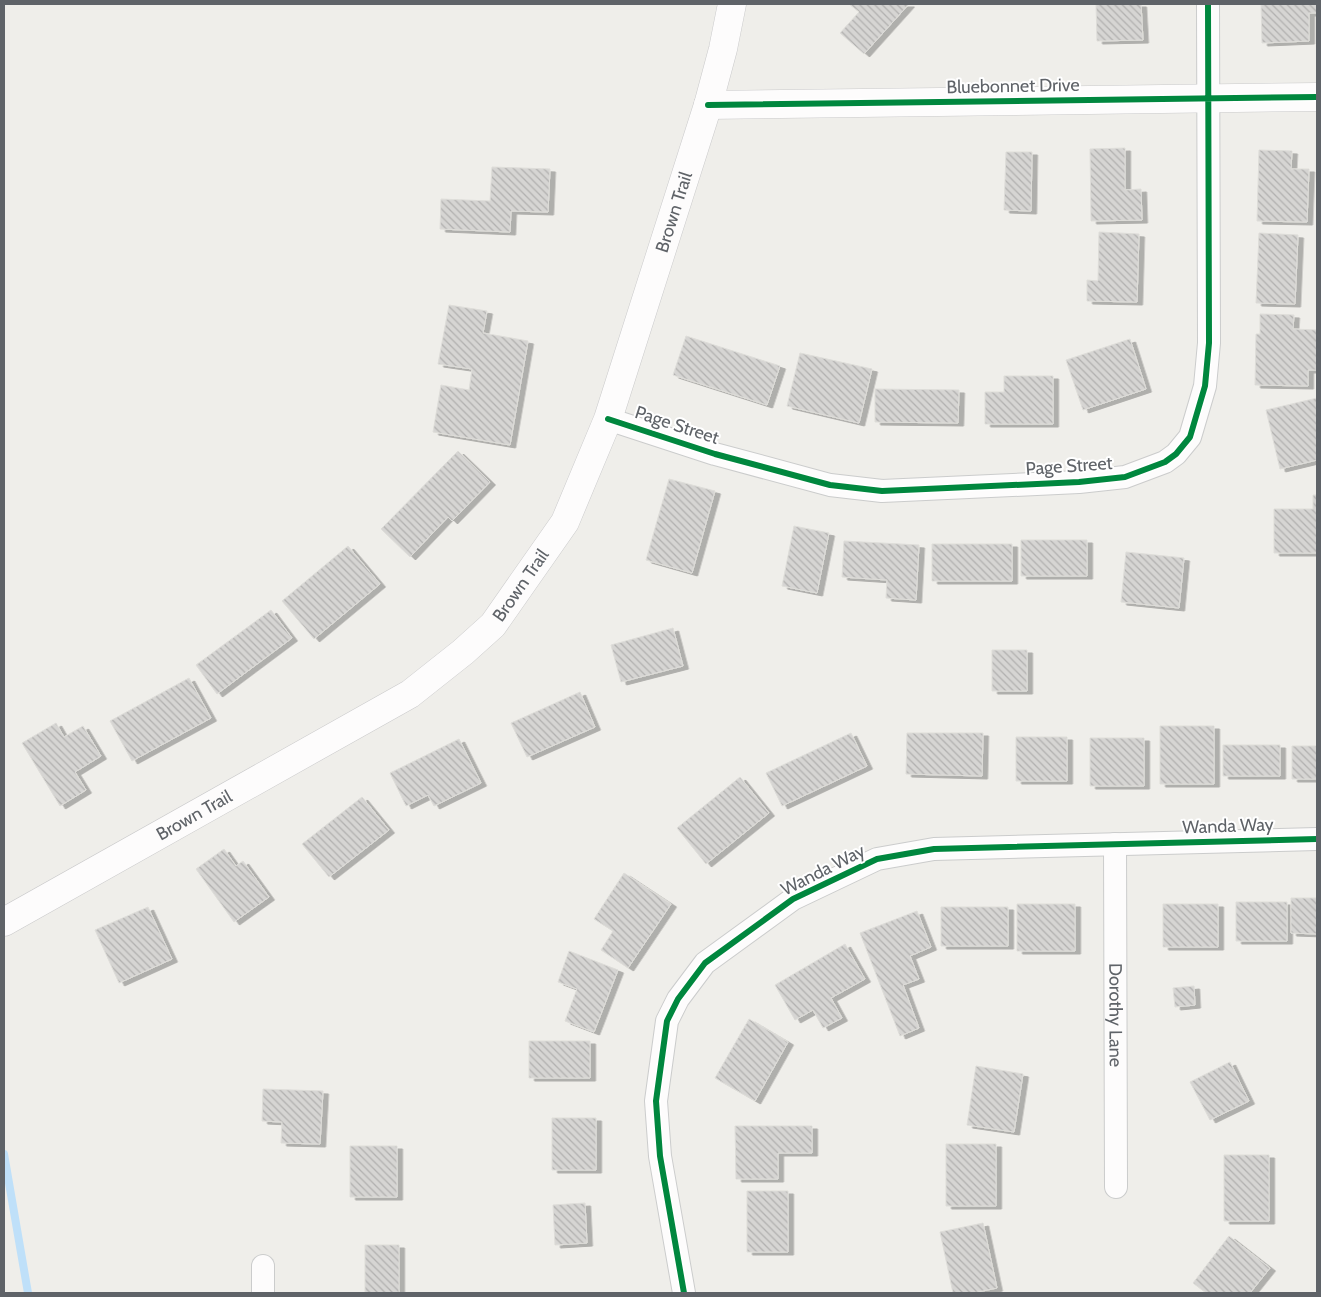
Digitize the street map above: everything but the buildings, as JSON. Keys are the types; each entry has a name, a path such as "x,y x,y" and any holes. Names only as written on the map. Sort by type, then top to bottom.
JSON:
{"main road":[{"name":"Brown Trail","path":"4,922 410,694 463,652 493,625 565,522 608,419 708,105 723,49 732,4"},
{"name":"Bluebonnet Drive","path":"708,105 1317,97"}],"street":[{"name":"Page Street","path":"608,419 715,454 830,485 882,492 1079,482 1125,477 1165,462 1176,454 1190,437 1205,386 1208,343 1208,4"},
{"name":"Wanda Way","path":"684,1293 660,1156 656,1101 666,1021 678,999 704,963 794,899 877,859 934,849 1317,838"},
{"name":"Dorothy Lane","path":"1115,844 1116,1187"},
{"path":"263,1293 264,1266"}],"waterway":[{"path":"4,1154 28,1293"}],"cycle path":[{"path":"608,419 715,454 830,485 882,491 1079,482 1125,477 1165,462 1176,454 1190,437 1205,386 1209,343 1208,4"},
{"path":"708,105 1317,97"},
{"path":"684,1293 660,1156 656,1101 667,1021 678,999 705,963 793,899 877,859 934,849 1317,839"}]}
